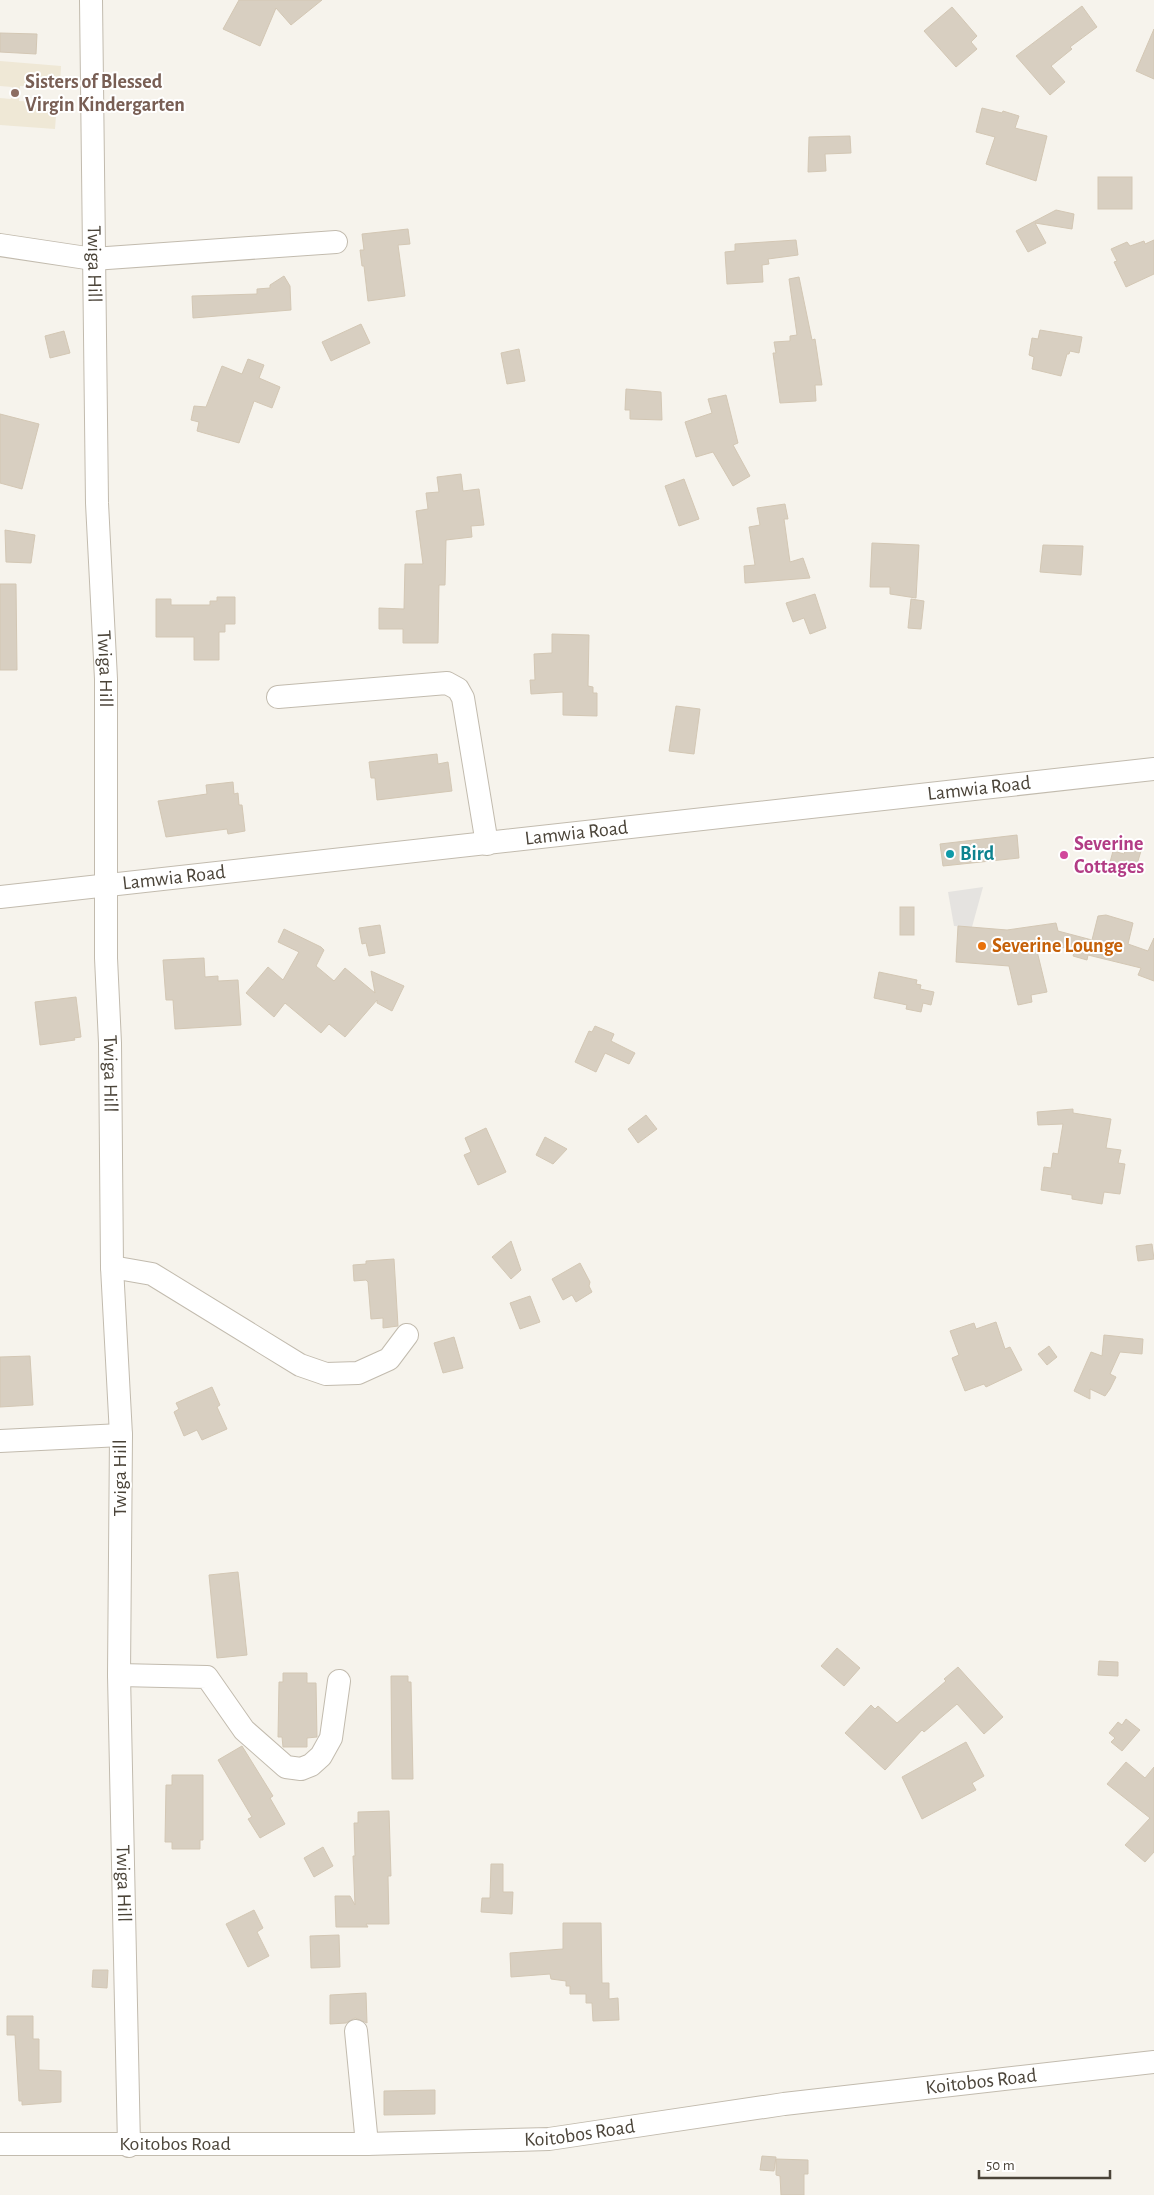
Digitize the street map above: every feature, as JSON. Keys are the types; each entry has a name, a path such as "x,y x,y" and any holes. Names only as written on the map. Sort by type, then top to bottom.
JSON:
{"street":[{"name":"Twiga Hill","path":"91,0 97,503 106,679 105,886 110,1043 112,1267 121,1434 119,1675 129,2146"},
{"path":"0,246 93,259 336,242"},
{"path":"278,698 447,683 458,689 463,698 487,844"},
{"name":"Lamwia Road","path":"0,897 1154,769"},
{"path":"112,1267 152,1274 300,1365 326,1374 358,1373 389,1359 407,1335"},
{"path":"0,1441 121,1434"},
{"path":"119,1675 207,1677 244,1730 286,1766 301,1768 311,1765 321,1756 331,1738 339,1681"},
{"path":"356,2031 367,2144"},
{"name":"Koitobos Road","path":"0,2144 129,2146 367,2144 549,2139 784,2104 1154,2062"}],"shaded area":[{"name":"Sisters of Blessed Virgin Kindergarten","path":"0,61 61,66 60,88 20,86 19,101 57,103 55,129 0,125 0,98 11,99 12,87 0,86"},
{"path":"983,887 972,927 954,926 948,892"}],"building":[{"path":"239,0 322,0 291,25 276,8 260,46 223,29"},
{"path":"1082,6 1097,27 1070,47 1072,49 1051,66 1065,82 1050,95 1016,56"},
{"path":"952,7 977,36 971,42 977,49 956,67 924,31"},
{"path":"1154,29 1154,79 1136,71"},
{"path":"0,33 37,34 36,54 0,52"},
{"path":"982,108 1002,113 1003,111 1019,116 1015,128 1047,136 1036,181 986,164 995,137 976,132"},
{"path":"850,136 851,153 825,154 826,171 808,172 809,137"},
{"path":"1098,177 1132,177 1132,209 1098,209"},
{"path":"1056,210 1074,214 1072,229 1035,223 1046,243 1028,252 1016,231"},
{"path":"408,229 410,244 398,245 405,296 368,301 360,250 364,250 362,234"},
{"path":"796,240 798,255 768,259 769,264 762,265 763,282 727,284 725,252 735,251 735,244"},
{"path":"1154,240 1154,274 1126,287 1114,262 1117,261 1111,249 1127,242 1130,246 1144,241 1145,244"},
{"path":"284,276 290,286 291,310 193,318 192,296 257,294 257,289 270,288 270,285"},
{"path":"799,277 812,340 815,339 822,385 815,385 816,401 780,403 773,353 776,353 774,342 790,341 790,336 797,335 789,279"},
{"path":"361,324 370,343 331,361 322,342"},
{"path":"1040,330 1082,337 1079,353 1070,351 1067,354 1061,376 1032,369 1034,357 1029,355 1032,338 1038,339"},
{"path":"64,331 70,353 50,358 45,336"},
{"path":"519,349 525,381 507,384 501,353"},
{"path":"248,359 264,365 259,378 280,387 272,408 254,401 239,443 197,431 199,422 191,420 194,406 206,407 222,366 242,374"},
{"path":"626,389 661,392 662,420 630,419 630,410 625,410"},
{"path":"726,395 738,443 733,445 750,476 733,486 713,452 696,457 685,422 712,413 708,399"},
{"path":"0,414 39,424 22,489 0,483"},
{"path":"461,474 463,491 479,489 484,525 471,526 472,537 446,540 445,585 439,585 438,643 403,643 403,629 379,629 379,608 404,609 405,564 423,564 416,511 428,509 426,493 439,492 437,477"},
{"path":"684,479 699,519 679,526 665,486"},
{"path":"785,504 788,519 784,519 790,562 803,558 810,578 745,583 744,566 755,565 749,527 760,525 757,508"},
{"path":"5,530 35,535 31,563 6,562"},
{"path":"872,543 919,545 916,598 890,594 890,587 870,587"},
{"path":"1043,545 1083,546 1081,575 1040,572"},
{"path":"0,584 16,584 17,670 0,670"},
{"path":"815,594 826,628 810,634 804,618 793,622 786,603"},
{"path":"217,597 235,597 235,624 225,624 225,632 219,632 219,660 194,660 194,637 156,637 156,599 171,599 171,605 210,605 210,601 217,601"},
{"path":"911,599 924,601 921,629 908,628"},
{"path":"552,634 589,635 588,686 593,687 593,693 597,693 597,716 563,715 563,692 531,694 530,680 535,680 534,654 552,653"},
{"path":"676,706 700,709 694,754 669,751"},
{"path":"437,754 438,764 448,762 452,791 377,800 375,778 371,778 369,762"},
{"path":"233,782 234,794 238,793 239,805 242,805 245,831 228,834 227,829 166,837 158,801 207,794 206,785"},
{"path":"1017,835 1019,858 943,866 940,844"},
{"path":"1127,846 1141,851 1134,874 1109,866 1113,851 1124,854"},
{"path":"900,907 914,907 914,935 900,935"},
{"path":"1106,915 1133,923 1128,944 1148,951 1154,938 1154,981 1138,975 1141,968 1088,955 1087,960 1073,956 1076,946 1037,951 1047,992 1031,995 1032,1002 1018,1005 1009,966 956,962 958,926 1007,930 1056,923 1058,931 1092,940 1098,916"},
{"path":"380,925 385,953 369,956 366,943 362,944 359,928"},
{"path":"284,929 324,950 316,966 334,981 345,968 375,993 371,971 404,986 392,1011 377,1003 377,1000 345,1037 329,1024 321,1033 285,1003 274,1017 246,993 268,967 283,980 299,952 278,942"},
{"path":"204,958 205,977 218,976 218,981 238,980 241,1025 175,1029 173,1000 166,1000 163,960"},
{"path":"879,972 917,980 916,984 921,985 920,989 934,992 931,1005 923,1003 921,1012 906,1009 907,1005 874,998"},
{"path":"76,997 81,1037 74,1038 75,1040 40,1045 35,1002"},
{"path":"595,1026 614,1034 611,1041 635,1053 629,1064 605,1053 596,1072 575,1062 589,1031 592,1032"},
{"path":"1073,1109 1073,1113 1111,1119 1106,1148 1121,1150 1118,1163 1125,1164 1120,1194 1104,1192 1102,1204 1072,1199 1072,1195 1041,1190 1044,1167 1051,1168 1053,1153 1058,1154 1063,1124 1038,1125 1037,1112"},
{"path":"646,1115 657,1129 638,1143 628,1129"},
{"path":"486,1128 506,1172 478,1185 464,1155 471,1152 465,1138"},
{"path":"545,1137 567,1149 553,1164 536,1155"},
{"path":"511,1241 521,1270 511,1279 492,1257"},
{"path":"1152,1244 1154,1259 1138,1261 1136,1246"},
{"path":"394,1259 398,1326 383,1328 383,1318 371,1319 368,1282 366,1280 354,1281 353,1265 366,1264 366,1261"},
{"path":"580,1263 590,1282 589,1286 592,1292 576,1302 572,1295 563,1300 552,1279"},
{"path":"530,1296 540,1322 520,1329 510,1303"},
{"path":"996,1322 1005,1349 1010,1347 1022,1370 986,1387 984,1384 965,1391 952,1358 959,1355 950,1331 974,1323 976,1329"},
{"path":"1104,1335 1143,1339 1142,1354 1120,1352 1110,1374 1116,1377 1110,1389 1105,1396 1090,1389 1090,1399 1074,1391 1091,1352 1102,1356"},
{"path":"454,1337 463,1368 443,1373 434,1343"},
{"path":"1049,1346 1057,1357 1047,1365 1038,1354"},
{"path":"30,1356 33,1405 0,1407 0,1357"},
{"path":"212,1387 220,1405 217,1407 227,1429 202,1440 197,1430 184,1436 174,1412 179,1409 176,1403"},
{"path":"238,1572 247,1655 217,1658 209,1575"},
{"path":"837,1648 860,1668 844,1686 821,1666"},
{"path":"1099,1661 1118,1662 1118,1676 1098,1675"},
{"path":"958,1667 1003,1717 984,1734 957,1704 924,1732 922,1730 885,1770 845,1733 871,1705 875,1709 878,1706 897,1723 946,1681 944,1679"},
{"path":"283,1673 307,1673 307,1683 316,1683 317,1737 307,1738 307,1747 283,1747 282,1737 278,1737 279,1682 283,1682"},
{"path":"391,1676 408,1676 408,1682 411,1682 413,1779 392,1779"},
{"path":"1126,1719 1140,1730 1122,1751 1111,1742 1115,1738 1109,1733 1118,1722 1122,1725"},
{"path":"966,1742 984,1776 972,1783 976,1790 922,1819 902,1777"},
{"path":"242,1746 273,1796 270,1798 285,1824 260,1838 248,1819 252,1817 218,1760"},
{"path":"1126,1762 1145,1778 1154,1767 1154,1852 1145,1862 1125,1845 1150,1818 1107,1784"},
{"path":"172,1775 203,1775 203,1840 200,1840 200,1849 172,1849 172,1842 165,1842 166,1785 172,1785"},
{"path":"389,1811 391,1876 388,1876 389,1924 366,1924 368,1927 336,1927 335,1896 350,1896 355,1905 354,1823 358,1823 358,1812"},
{"path":"323,1847 333,1866 314,1877 304,1858"},
{"path":"491,1864 503,1864 503,1892 513,1892 512,1914 481,1912 482,1898 490,1898"},
{"path":"254,1910 263,1928 257,1932 269,1956 248,1967 226,1924"},
{"path":"563,1923 601,1923 602,1983 609,1983 609,1999 618,1998 619,2020 593,2021 592,2003 586,2003 586,1994 570,1994 570,1986 566,1986 566,1981 551,1979 550,1974 511,1977 510,1953 563,1949"},
{"path":"339,1935 340,1967 311,1968 310,1936"},
{"path":"93,1970 108,1970 107,1988 92,1987"},
{"path":"366,1993 367,2023 355,2018 346,2023 330,2024 330,1995"},
{"path":"7,2016 33,2016 33,2039 39,2039 39,2070 61,2071 61,2102 22,2105 22,2101 19,2101 15,2035 7,2035"},
{"path":"435,2090 435,2114 384,2115 384,2091"},
{"path":"762,2156 776,2157 774,2171 760,2170"},
{"path":"776,2159 808,2160 808,2174 804,2174 804,2195 781,2195 780,2176 776,2175"}],"place":[{"name":"Sisters of Blessed Virgin Kindergarten","path":"15,93"},
{"name":"Bird","path":"950,854"},
{"name":"Severine Cottages","path":"1064,855"},
{"name":"Severine Lounge","path":"982,946"}]}
